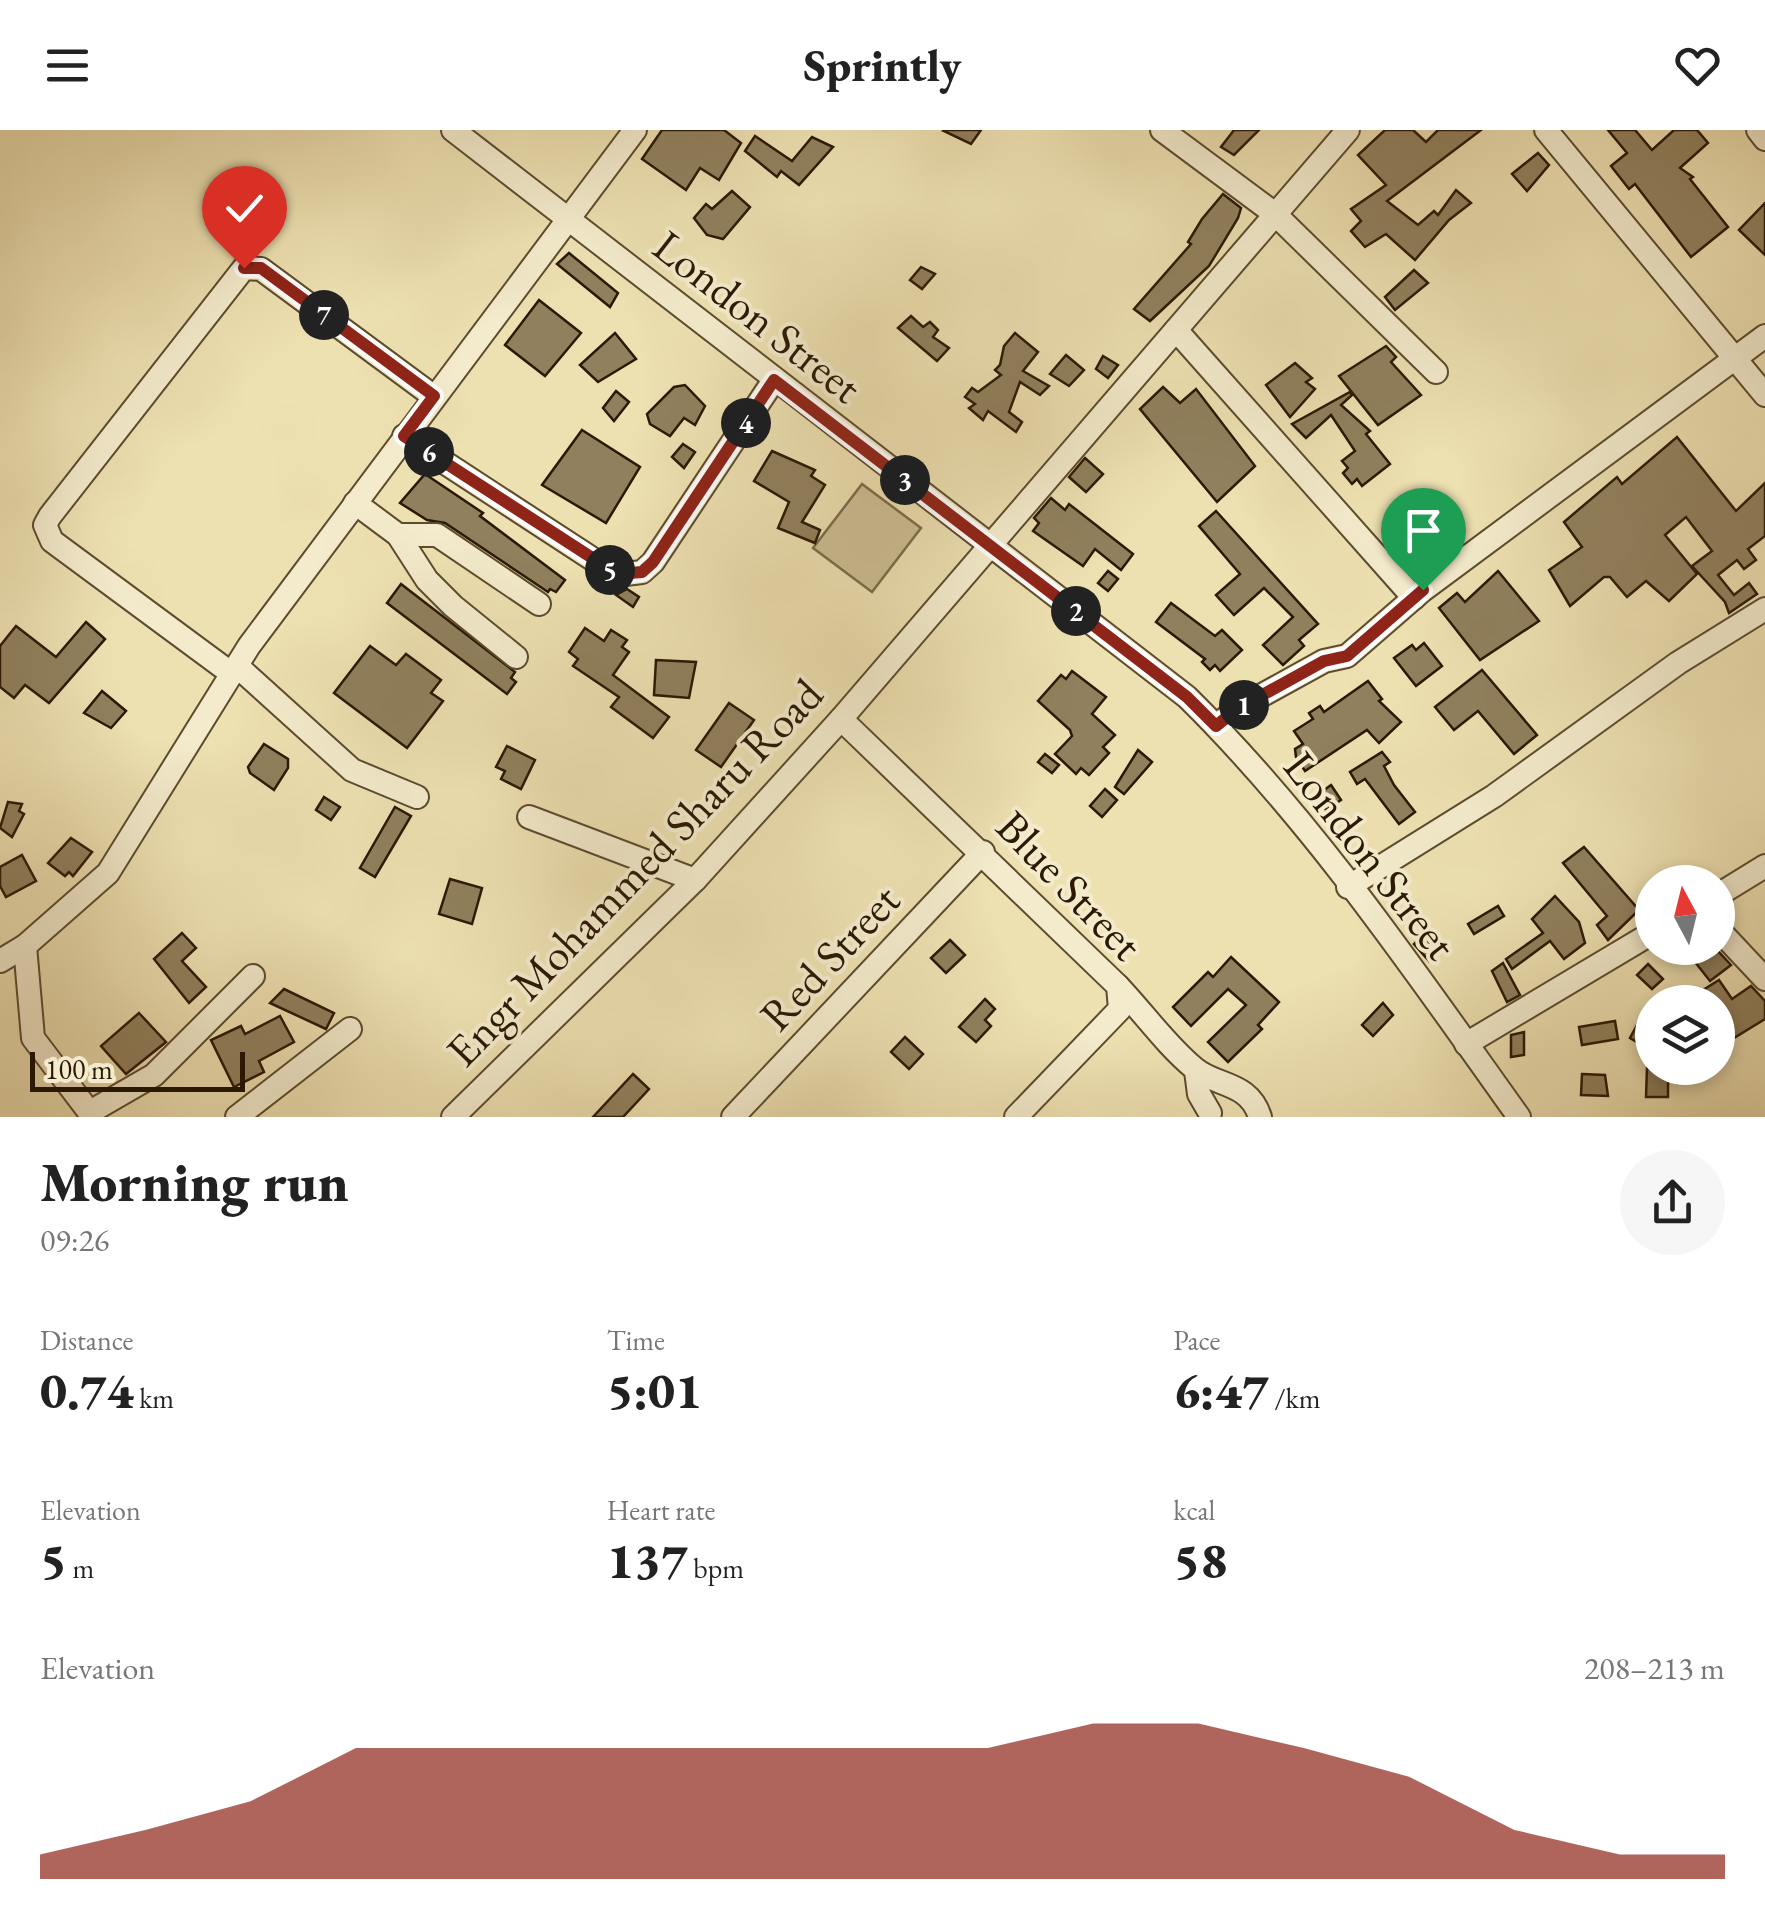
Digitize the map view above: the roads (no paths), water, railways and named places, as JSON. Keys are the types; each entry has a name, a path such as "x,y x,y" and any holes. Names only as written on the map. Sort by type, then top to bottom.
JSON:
{"street":[{"name":"London Street","path":"453,130 1187,697 1216,726 1348,886 1519,1117"},
{"path":"0,961 26,946 108,874 235,670 404,436 635,130"},
{"path":"1162,130 1275,214 1436,372"},
{"name":"Engr Mohammed Sharu Road","path":"456,1116 695,880 841,719 988,543 1348,130"},
{"path":"1546,130 1765,395"},
{"path":"1758,130 1765,139"},
{"path":"417,797 352,770 235,670 52,541 45,525 244,268 261,268 434,396"},
{"path":"1176,330 1414,598"},
{"path":"1216,726 1237,709 1324,661 1347,656 1414,598 1765,336"},
{"path":"404,436 617,574 629,575 653,562 774,380"},
{"path":"355,503 398,535 426,580 516,657"},
{"path":"398,535 437,535 539,604"},
{"path":"1348,886 1494,796 1678,663 1765,609"},
{"name":"Blue Street","path":"841,719 1118,986 1120,1009 1016,1117"},
{"path":"529,818 695,880"},
{"name":"Red Street","path":"733,1117 983,852"},
{"path":"1735,885 1765,866"},
{"path":"1466,1044 1635,944"},
{"path":"26,946 33,1038 92,1115 154,1075 253,976"},
{"path":"1735,947 1765,978"},
{"path":"1118,986 1196,1071 1234,1084 1257,1106 1260,1117"},
{"path":"237,1117 350,1029"},
{"path":"1196,1071 1199,1094 1210,1113"}]}
